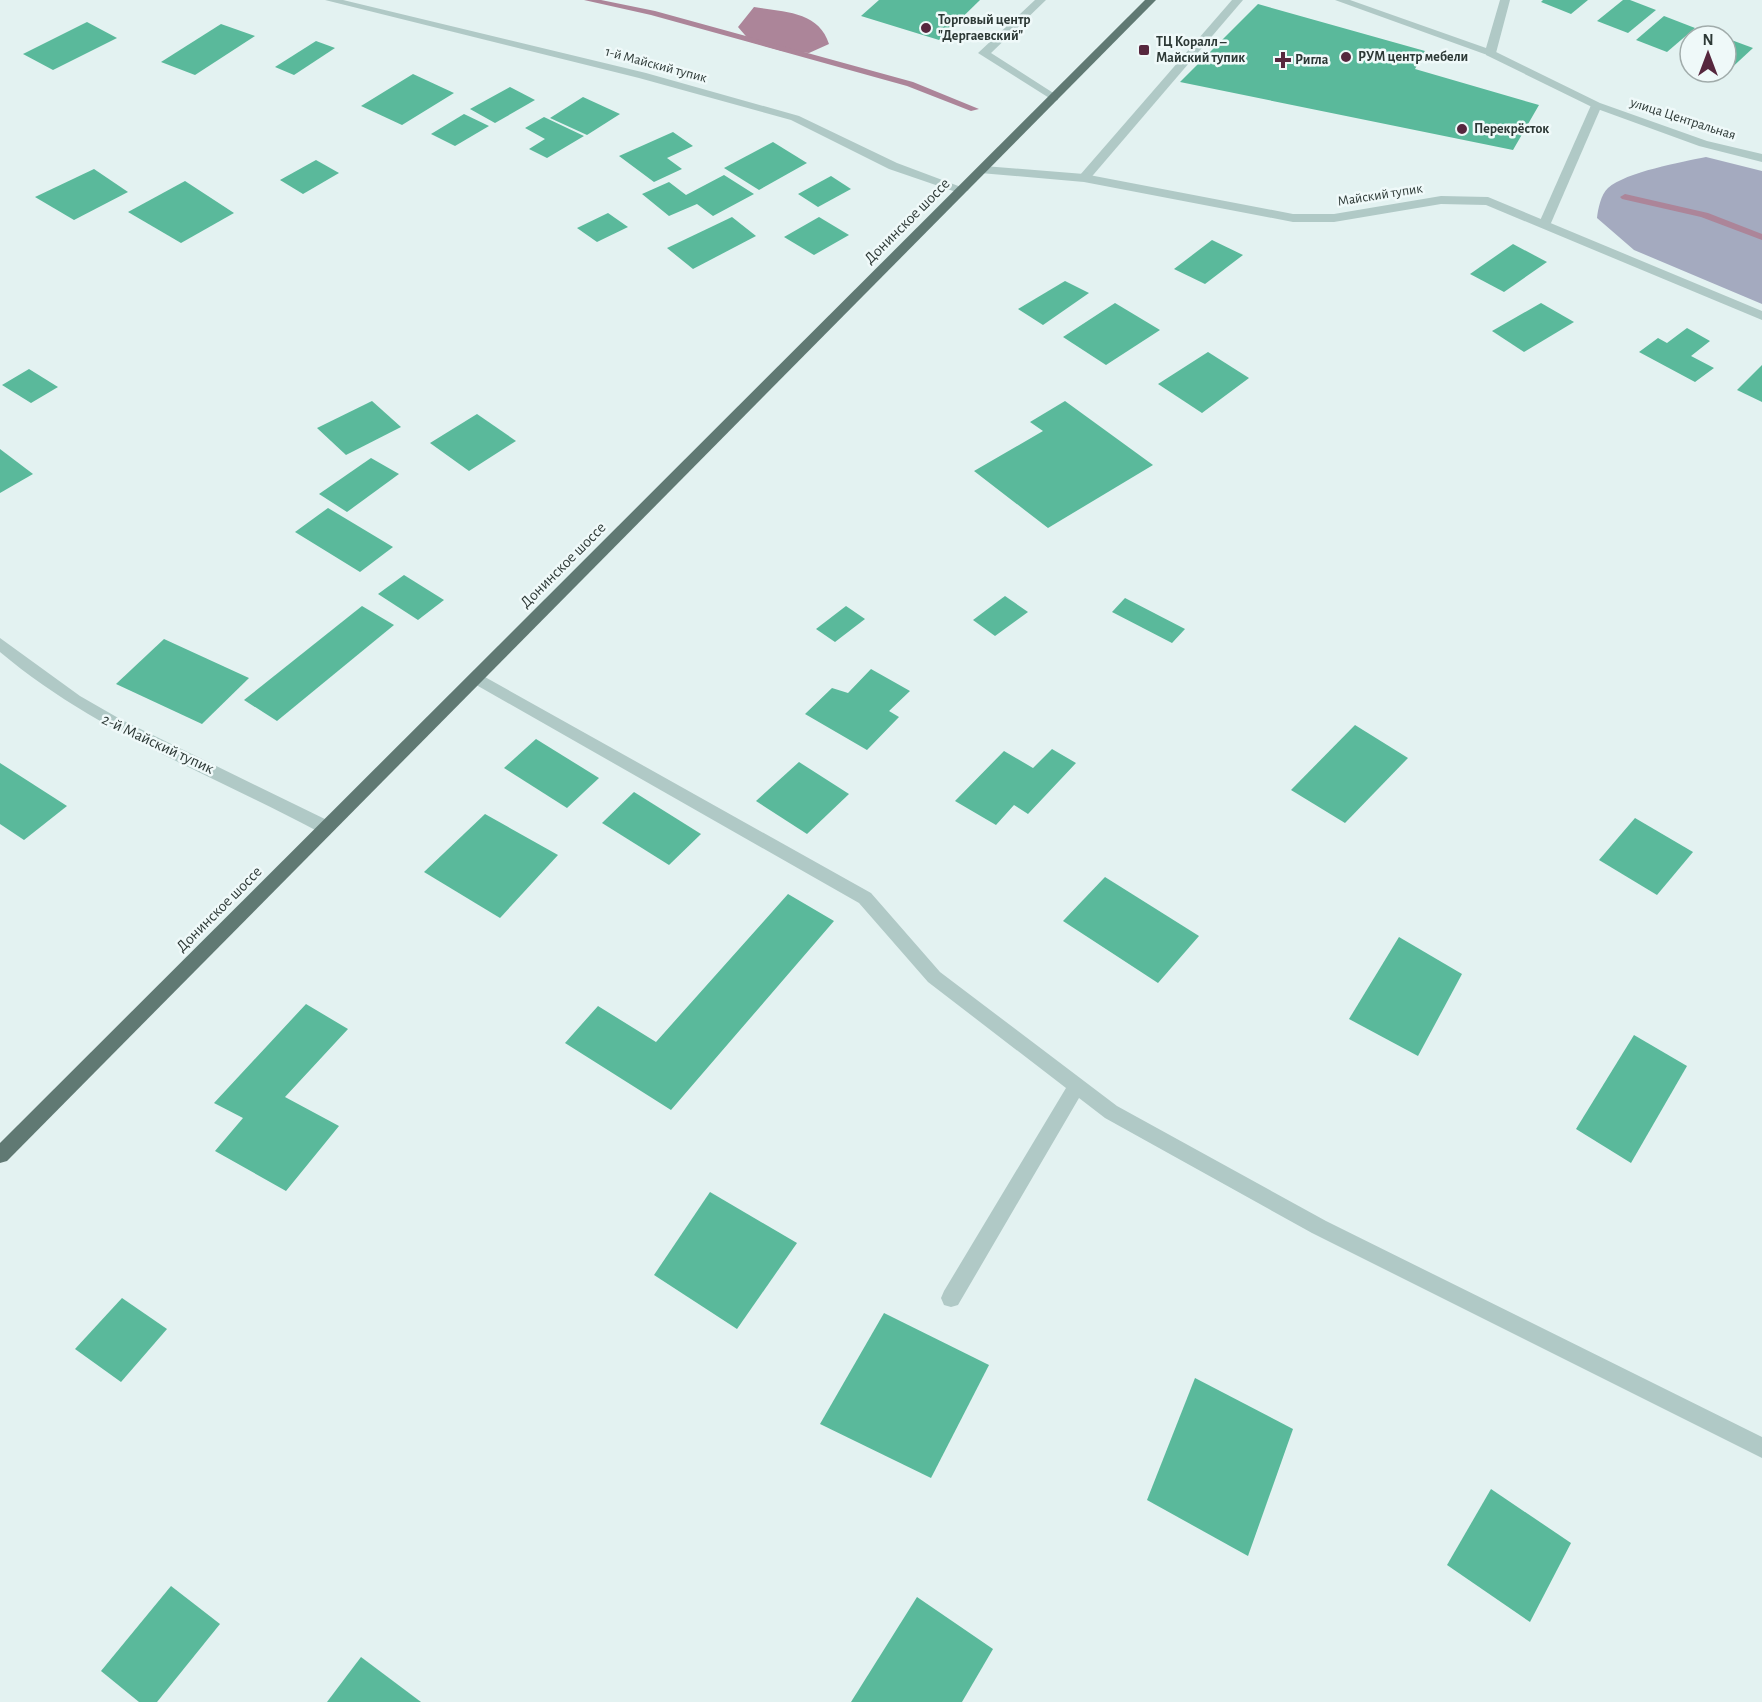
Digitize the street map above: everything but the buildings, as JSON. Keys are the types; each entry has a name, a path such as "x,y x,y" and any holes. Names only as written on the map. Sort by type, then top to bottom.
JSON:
{"main road":[{"name":"Донинское шоссе","path":"0,1155 1151,0"}],"street":[{"name":"1-й Майский тупик","path":"330,0 478,38 642,75 795,118 893,166 963,190"},
{"path":"1041,0 984,53 1054,98"},
{"path":"1084,178 1238,0"},
{"name":"улица Центральная","path":"1340,0 1490,53 1596,105 1703,144 1762,158"},
{"path":"1490,53 1505,0"},
{"path":"1545,223 1596,105"},
{"name":"Майский тупик","path":"984,170 1084,178 1293,218 1334,218 1441,200 1488,201 1762,315"},
{"name":"2-й Майский тупик","path":"0,644 16,659 89,711 270,796 325,827"},
{"path":"476,678 865,897 934,977 1111,1112 1319,1227 1762,1448"},
{"path":"951,1298 1077,1086"}],"shaded area":[{"path":"754,7 788,12 809,19 824,33 829,44 809,53 782,51 751,42 738,27"},
{"path":"1706,157 1762,171 1762,304 1634,250 1597,218 1603,194 1616,182 1655,168"}],"waterway":[{"path":"588,0 652,13 910,84 974,109"},
{"path":"1625,197 1704,215 1762,237"}],"place":[{"name":"Торговый центр \"Дергаевский\"","path":"926,28"},
{"name":"ТЦ Коралл – Майский тупик","path":"1144,50"},
{"name":"РУМ центр мебели","path":"1346,57"},
{"name":"Ригла","path":"1283,60"},
{"name":"Перекрёсток","path":"1462,129"}]}
